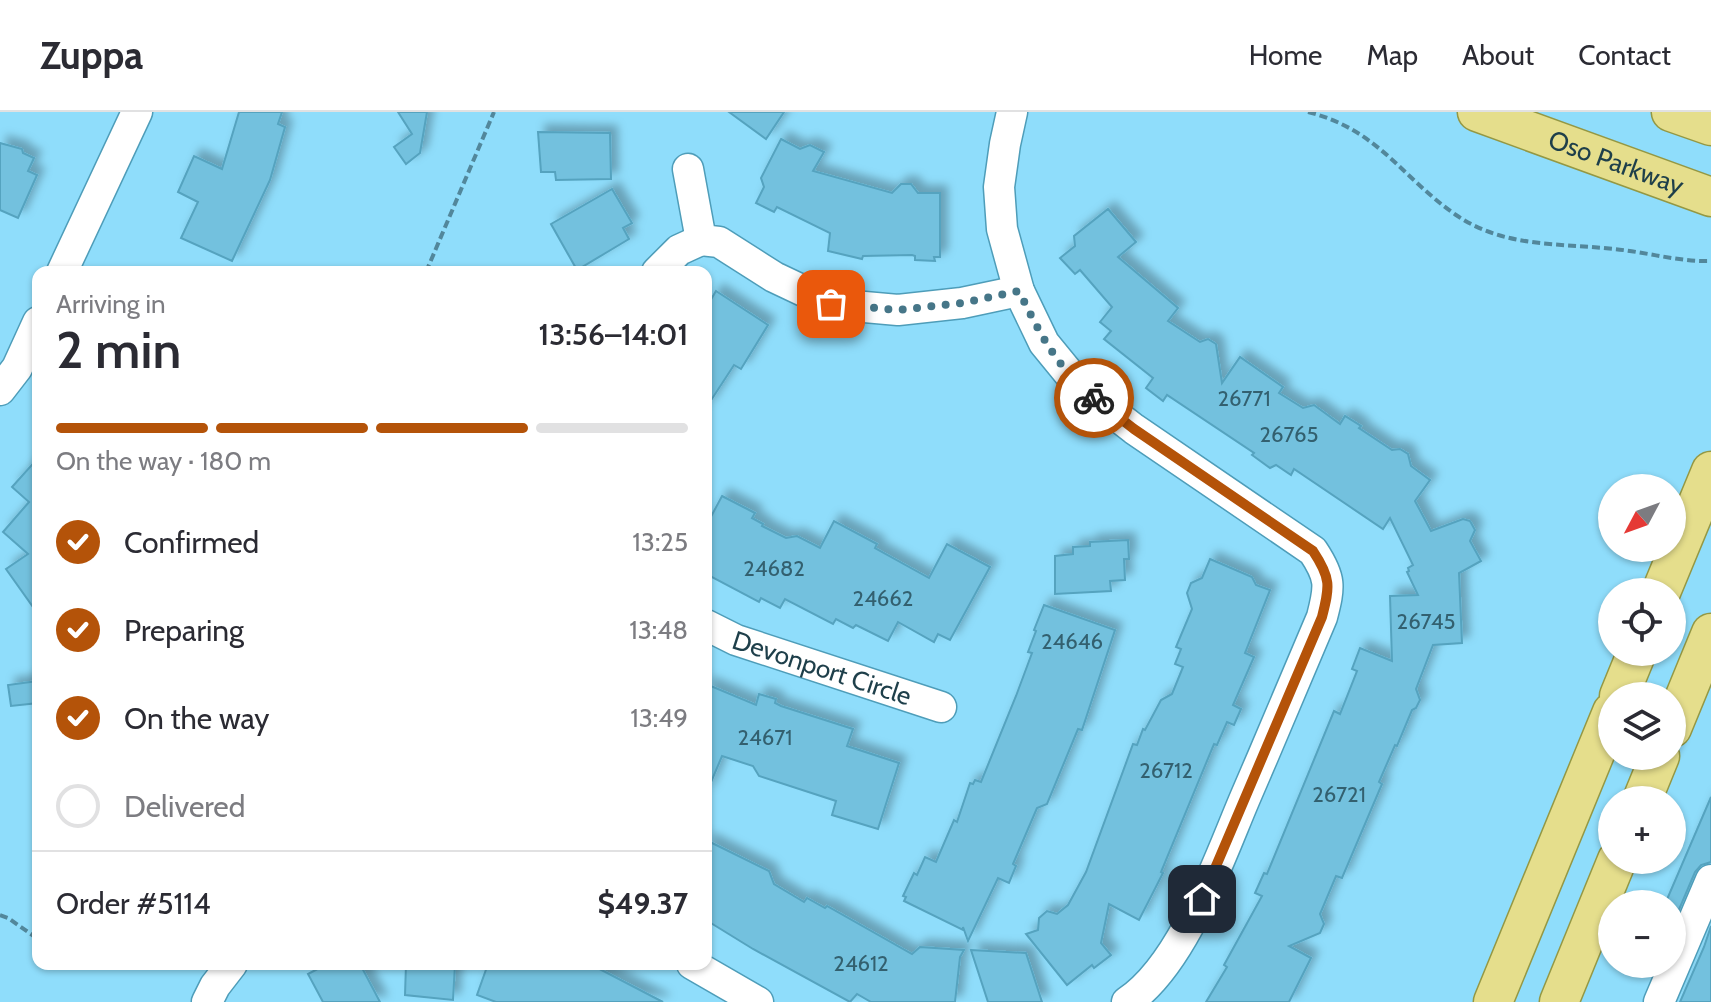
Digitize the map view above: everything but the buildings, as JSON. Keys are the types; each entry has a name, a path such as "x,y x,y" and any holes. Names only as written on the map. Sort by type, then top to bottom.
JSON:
{"main road":[{"name":"Oso Parkway","path":"1477,112 1711,197"},
{"path":"1671,112 1711,126"},
{"path":"1667,578 1711,471"},
{"path":"1686,694 1711,633"},
{"path":"1493,1002 1598,746"},
{"path":"1559,1002 1611,874"}],"street":[{"path":"65,266 137,112"},
{"path":"1012,112 999,187 1002,229 1019,291 1044,343 1080,387 1134,429 1313,551 1328,580 1329,590 1322,617 1202,899 1177,947 1137,995 1127,1002"},
{"path":"688,169 701,240"},
{"path":"663,266 679,250 701,240 719,242 774,277 831,304 898,310 962,303 1019,291"},
{"path":"0,390 17,368 32,335"},
{"name":"Devonport Circle","path":"712,628 736,640 941,707"},
{"path":"1659,1002 1711,880"},
{"path":"207,1002 227,970"},
{"path":"702,970 758,1002"}],"path":[{"path":"429,266 494,112"},
{"path":"1308,112 1346,126 1370,141 1390,155 1437,200 1477,228 1496,236 1514,241 1711,261"},
{"path":"0,915 32,935"}],"way so far":[{"path":"831,304 898,310 962,303 1019,291 1044,343 1080,387 1094,398"}],"route":[{"path":"1094,398 1134,429 1313,551 1326,571 1329,590 1322,617 1202,899"}]}
